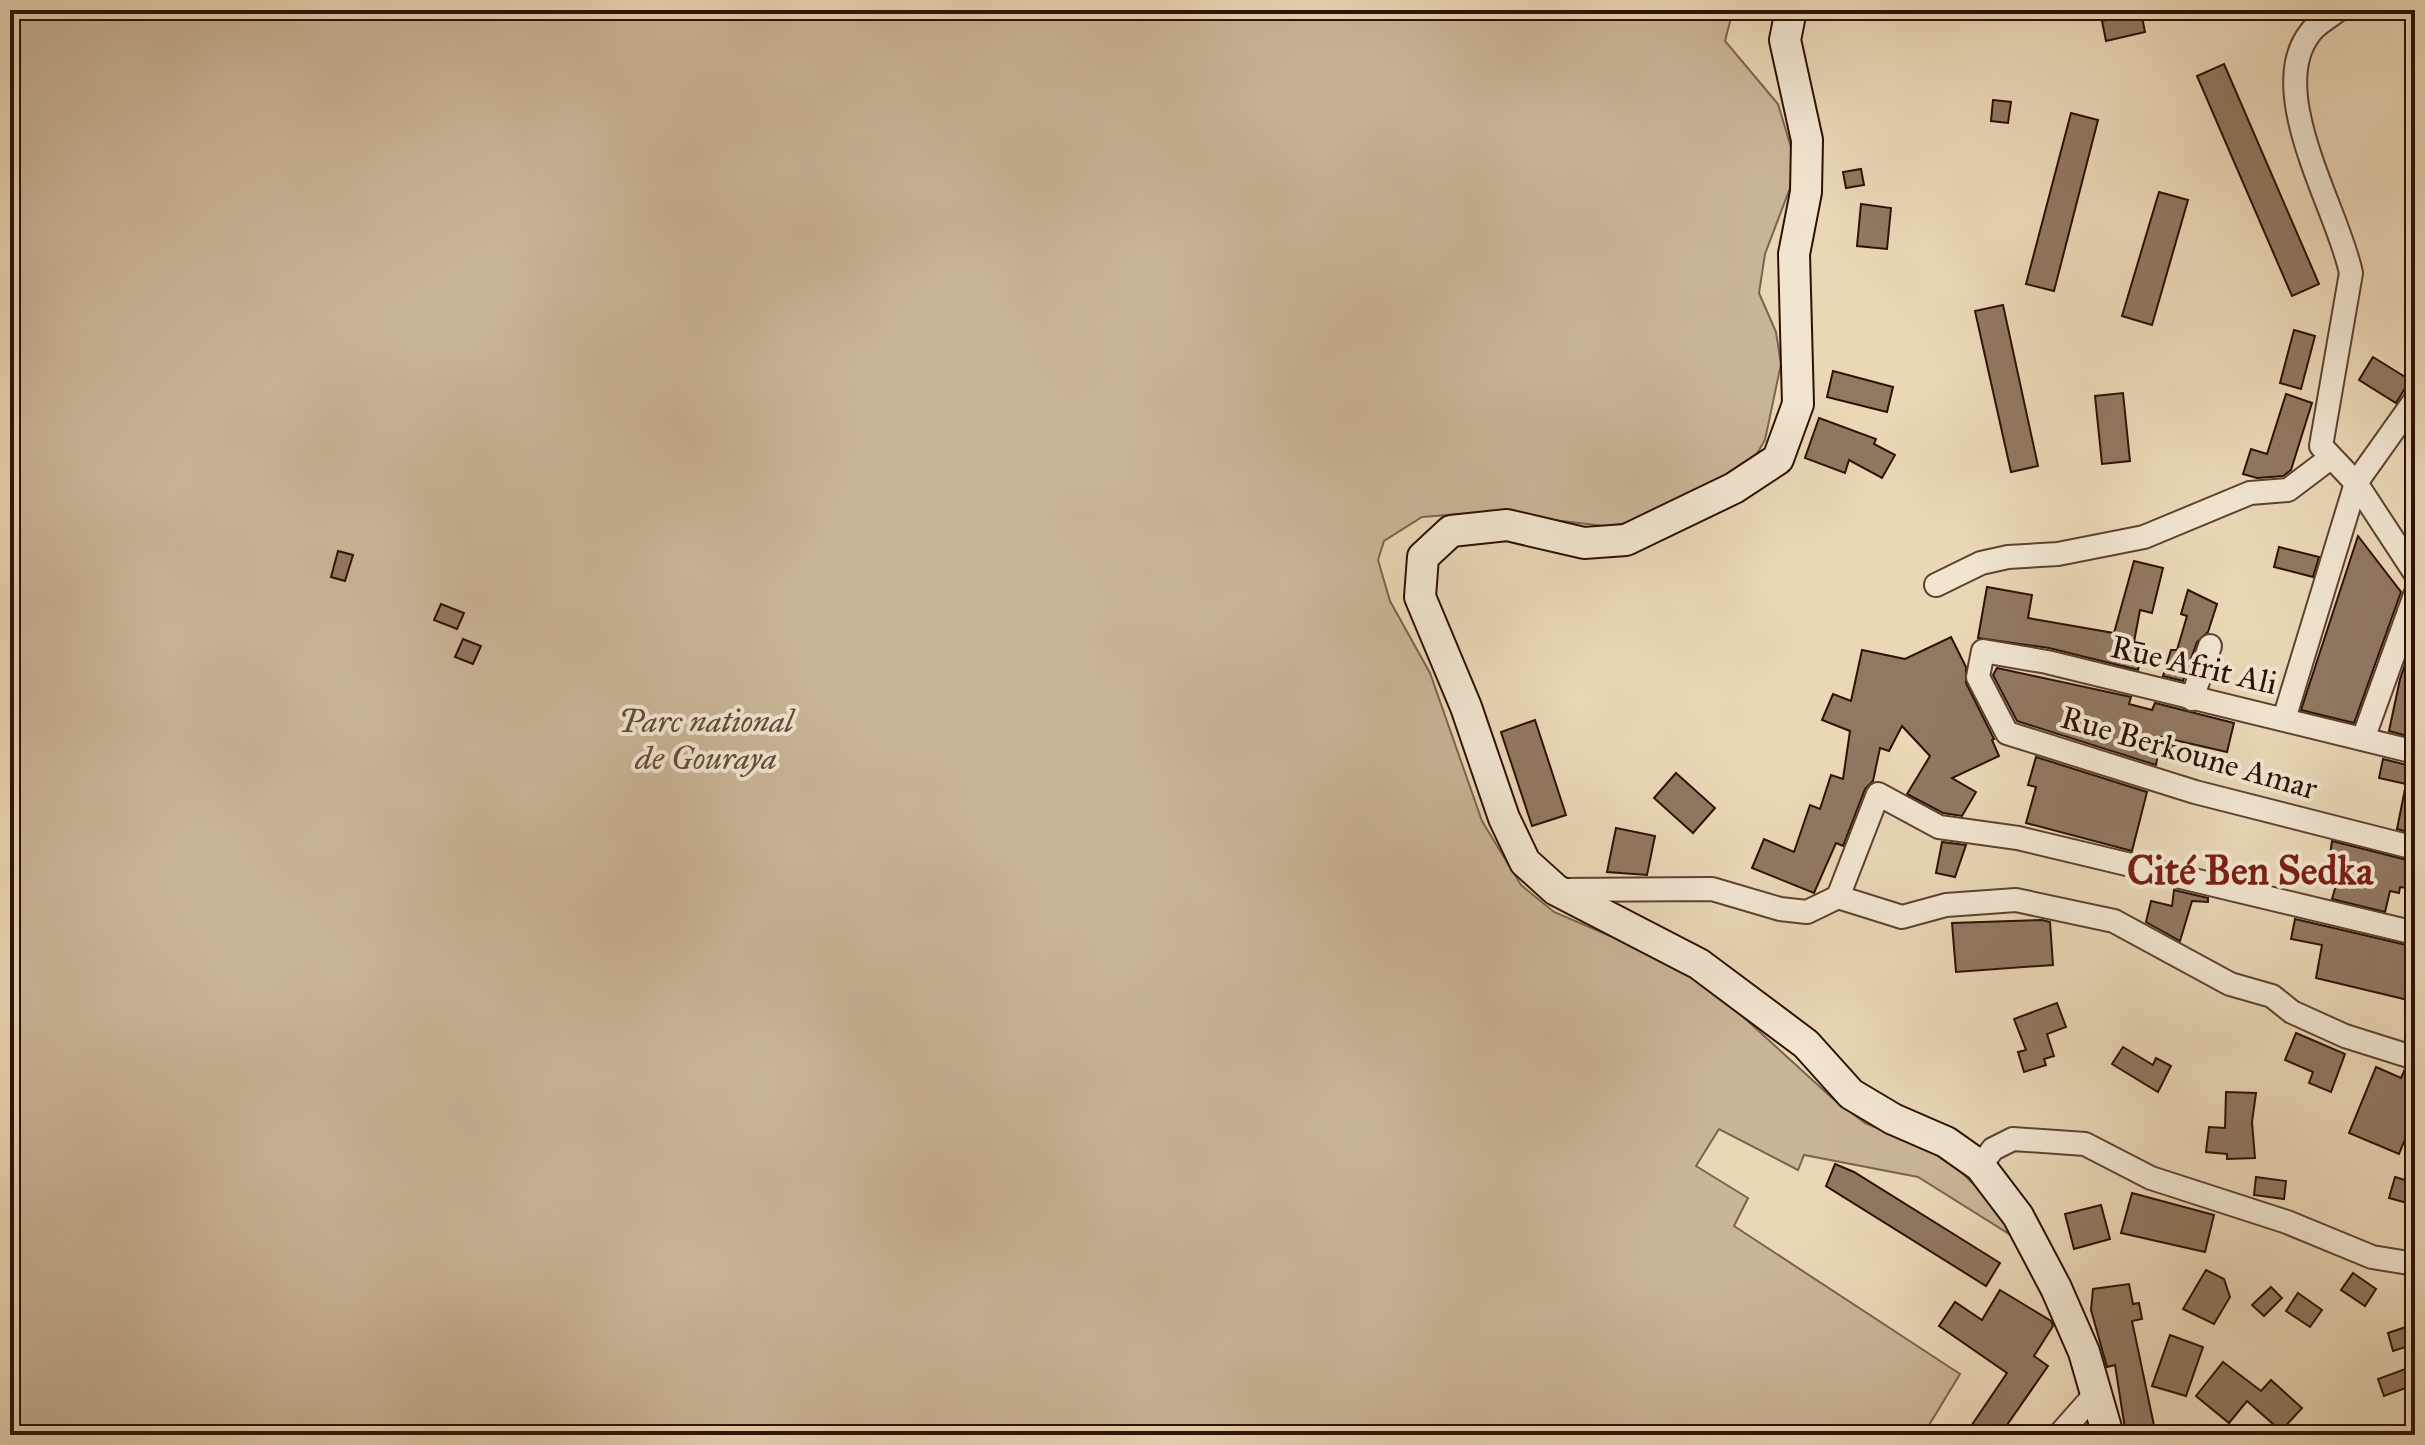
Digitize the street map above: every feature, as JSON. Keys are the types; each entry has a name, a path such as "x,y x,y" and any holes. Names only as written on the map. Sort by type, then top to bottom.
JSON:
{"main road":[{"path":"1791,10 1785,40 1807,140 1806,192 1794,254 1798,404 1778,459 1734,488 1626,540 1584,543 1507,525 1451,531 1423,557 1420,597 1466,707 1504,818 1525,862 1556,890 1699,964 1806,1044 1851,1094 1893,1119 1946,1142 1980,1166 2018,1216 2056,1288 2097,1392 2108,1435"}],"street":[{"path":"2338,10 2309,34 2298,65 2293,95 2299,123 2347,250 2351,273 2321,446 2329,459 2356,483 2415,573"},
{"path":"2284,719 2356,483 2415,400"},
{"path":"1936,585 1981,563 2058,554 2144,537 2220,509 2250,493 2288,490 2329,459"},
{"path":"2363,739 2415,595"},
{"path":"2192,699 2210,646"},
{"name":"Rue Afrit Ali","path":"1978,677 1983,651 2047,662 2415,752"},
{"name":"Rue Berkoune Amar","path":"1978,677 2007,733 2195,792 2415,848"},
{"path":"1556,890 1712,889 1780,909 1807,912 1838,897 1878,794 1939,827 2018,838 2415,933"},
{"path":"1838,897 1902,917 1946,905 2016,900 2114,921 2230,984 2272,996 2305,1018 2345,1036 2415,1058"},
{"path":"1980,1166 1993,1149 2013,1139 2085,1144 2151,1178 2287,1222 2372,1257 2415,1264"},
{"path":"2059,1435 2097,1392"}],"green space":[{"name":"Parc national de Gouraya","path":"10,10 1733,10 1725,41 1778,104 1793,154 1790,188 1765,254 1759,293 1776,332 1781,364 1765,440 1752,462 1637,522 1604,526 1486,512 1422,517 1384,541 1378,560 1390,601 1430,673 1482,821 1521,885 1554,912 1652,954 1705,982 1831,1097 1865,1123 1944,1155 1998,1208 2014,1237 1918,1177 1804,1155 1798,1170 1719,1129 1696,1166 1748,1198 1734,1226 1960,1374 1923,1435 10,1435"}],"building":[{"path":"2141,12 2145,32 2106,41 2102,21"},
{"path":"2224,64 2319,284 2292,296 2197,76"},
{"path":"1993,100 2011,102 2008,123 1991,121"},
{"path":"2071,113 2098,120 2054,291 2026,284"},
{"path":"1861,169 1864,185 1846,188 1843,172"},
{"path":"2159,192 2188,200 2152,325 2122,316"},
{"path":"1861,204 1891,208 1887,249 1857,246"},
{"path":"2003,305 2038,466 2011,472 1975,311"},
{"path":"2294,330 2315,336 2301,389 2280,383"},
{"path":"2373,357 2410,380 2396,403 2359,380"},
{"path":"1833,371 1893,387 1887,412 1827,397"},
{"path":"2123,393 2130,461 2102,464 2095,396"},
{"path":"2286,394 2312,403 2291,470 2283,476 2257,478 2243,474 2251,449 2267,454"},
{"path":"1819,418 1876,439 1874,444 1895,455 1882,478 1849,460 1845,473 1805,458"},
{"path":"2358,536 2401,592 2354,723 2301,710"},
{"path":"2279,547 2319,557 2313,577 2274,567"},
{"path":"338,551 353,555 345,581 331,577"},
{"path":"2134,561 2163,568 2152,613 2140,610 2134,642 2144,644 2138,670 2049,648 1978,638 1987,587 2032,595 2028,618 2114,633"},
{"path":"2188,590 2217,604 2208,632 2197,642 2183,681 2163,676 2171,650 2177,650 2187,616 2181,614"},
{"path":"441,604 464,613 457,629 434,620"},
{"path":"2415,636 2415,723 2411,737 2389,731 2400,679"},
{"path":"1951,637 1966,667 1966,683 1994,739 1999,756 1952,778 1976,792 1962,816 1943,813 1907,794 1930,756 1902,726 1889,751 1880,748 1873,781 1865,789 1843,846 1836,843 1814,893 1752,868 1764,839 1794,852 1810,805 1820,809 1831,775 1843,779 1850,731 1822,720 1833,694 1851,701 1862,650 1905,659"},
{"path":"463,639 481,646 473,664 455,657"},
{"path":"1997,668 2131,697 2129,704 2152,710 2155,703 2234,723 2227,752 2161,737 2156,765 2017,721 1993,675"},
{"path":"1535,720 1566,815 1532,826 1501,732"},
{"path":"2036,757 2147,792 2132,851 2026,823 2036,787 2028,785"},
{"path":"2383,759 2415,767 2412,833 2397,829 2406,784 2379,778"},
{"path":"1676,773 1715,808 1693,833 1654,798"},
{"path":"1616,828 1655,836 1647,875 1607,872"},
{"path":"2332,841 2415,862 2415,889 2400,887 2399,893 2390,891 2385,912 2332,899 2340,871 2328,869"},
{"path":"1942,842 1966,845 1955,877 1936,873"},
{"path":"2174,890 2208,898 2208,902 2192,901 2180,941 2146,922 2151,901 2172,906"},
{"path":"2295,919 2415,947 2412,1001 2316,978 2322,945 2291,939"},
{"path":"2050,922 2053,965 1956,972 1952,923"},
{"path":"2057,1003 2066,1027 2047,1034 2054,1056 2044,1059 2046,1065 2024,1072 2018,1052 2026,1050 2014,1019"},
{"path":"2296,1033 2345,1054 2331,1092 2309,1083 2313,1072 2285,1060"},
{"path":"2123,1047 2153,1065 2156,1058 2171,1066 2158,1092 2112,1064"},
{"path":"2376,1067 2401,1078 2405,1069 2415,1072 2415,1115 2399,1154 2349,1133"},
{"path":"2226,1092 2256,1093 2252,1122 2255,1158 2227,1159 2227,1154 2206,1152 2209,1127 2225,1128"},
{"path":"1835,1164 1854,1172 2000,1263 1986,1286 1826,1186"},
{"path":"2256,1177 2286,1181 2284,1199 2254,1195"},
{"path":"2395,1177 2415,1183 2411,1204 2389,1198"},
{"path":"2132,1193 2214,1215 2205,1252 2121,1233"},
{"path":"2101,1205 2110,1239 2074,1249 2065,1214"},
{"path":"2206,1270 2224,1279 2230,1297 2214,1324 2183,1309"},
{"path":"2353,1273 2376,1289 2365,1306 2341,1290"},
{"path":"2129,1284 2133,1304 2139,1303 2142,1319 2132,1321 2156,1435 2126,1435 2115,1365 2107,1367 2091,1310 2093,1289"},
{"path":"2271,1287 2282,1298 2264,1316 2252,1305"},
{"path":"2000,1290 2051,1321 2053,1326 2034,1356 2048,1366 2000,1435 1965,1435 2007,1373 1939,1326 1955,1302 1982,1320"},
{"path":"2298,1293 2322,1310 2310,1327 2286,1311"},
{"path":"2415,1324 2415,1344 2393,1351 2388,1333"},
{"path":"2170,1335 2203,1347 2186,1396 2152,1386"},
{"path":"2223,1362 2261,1391 2271,1380 2302,1408 2281,1431 2247,1401 2229,1423 2196,1396"},
{"path":"2408,1368 2414,1385 2384,1396 2378,1379"}],"district":[{"name":"Cité Ben Sedka","path":"2250,870"}]}
